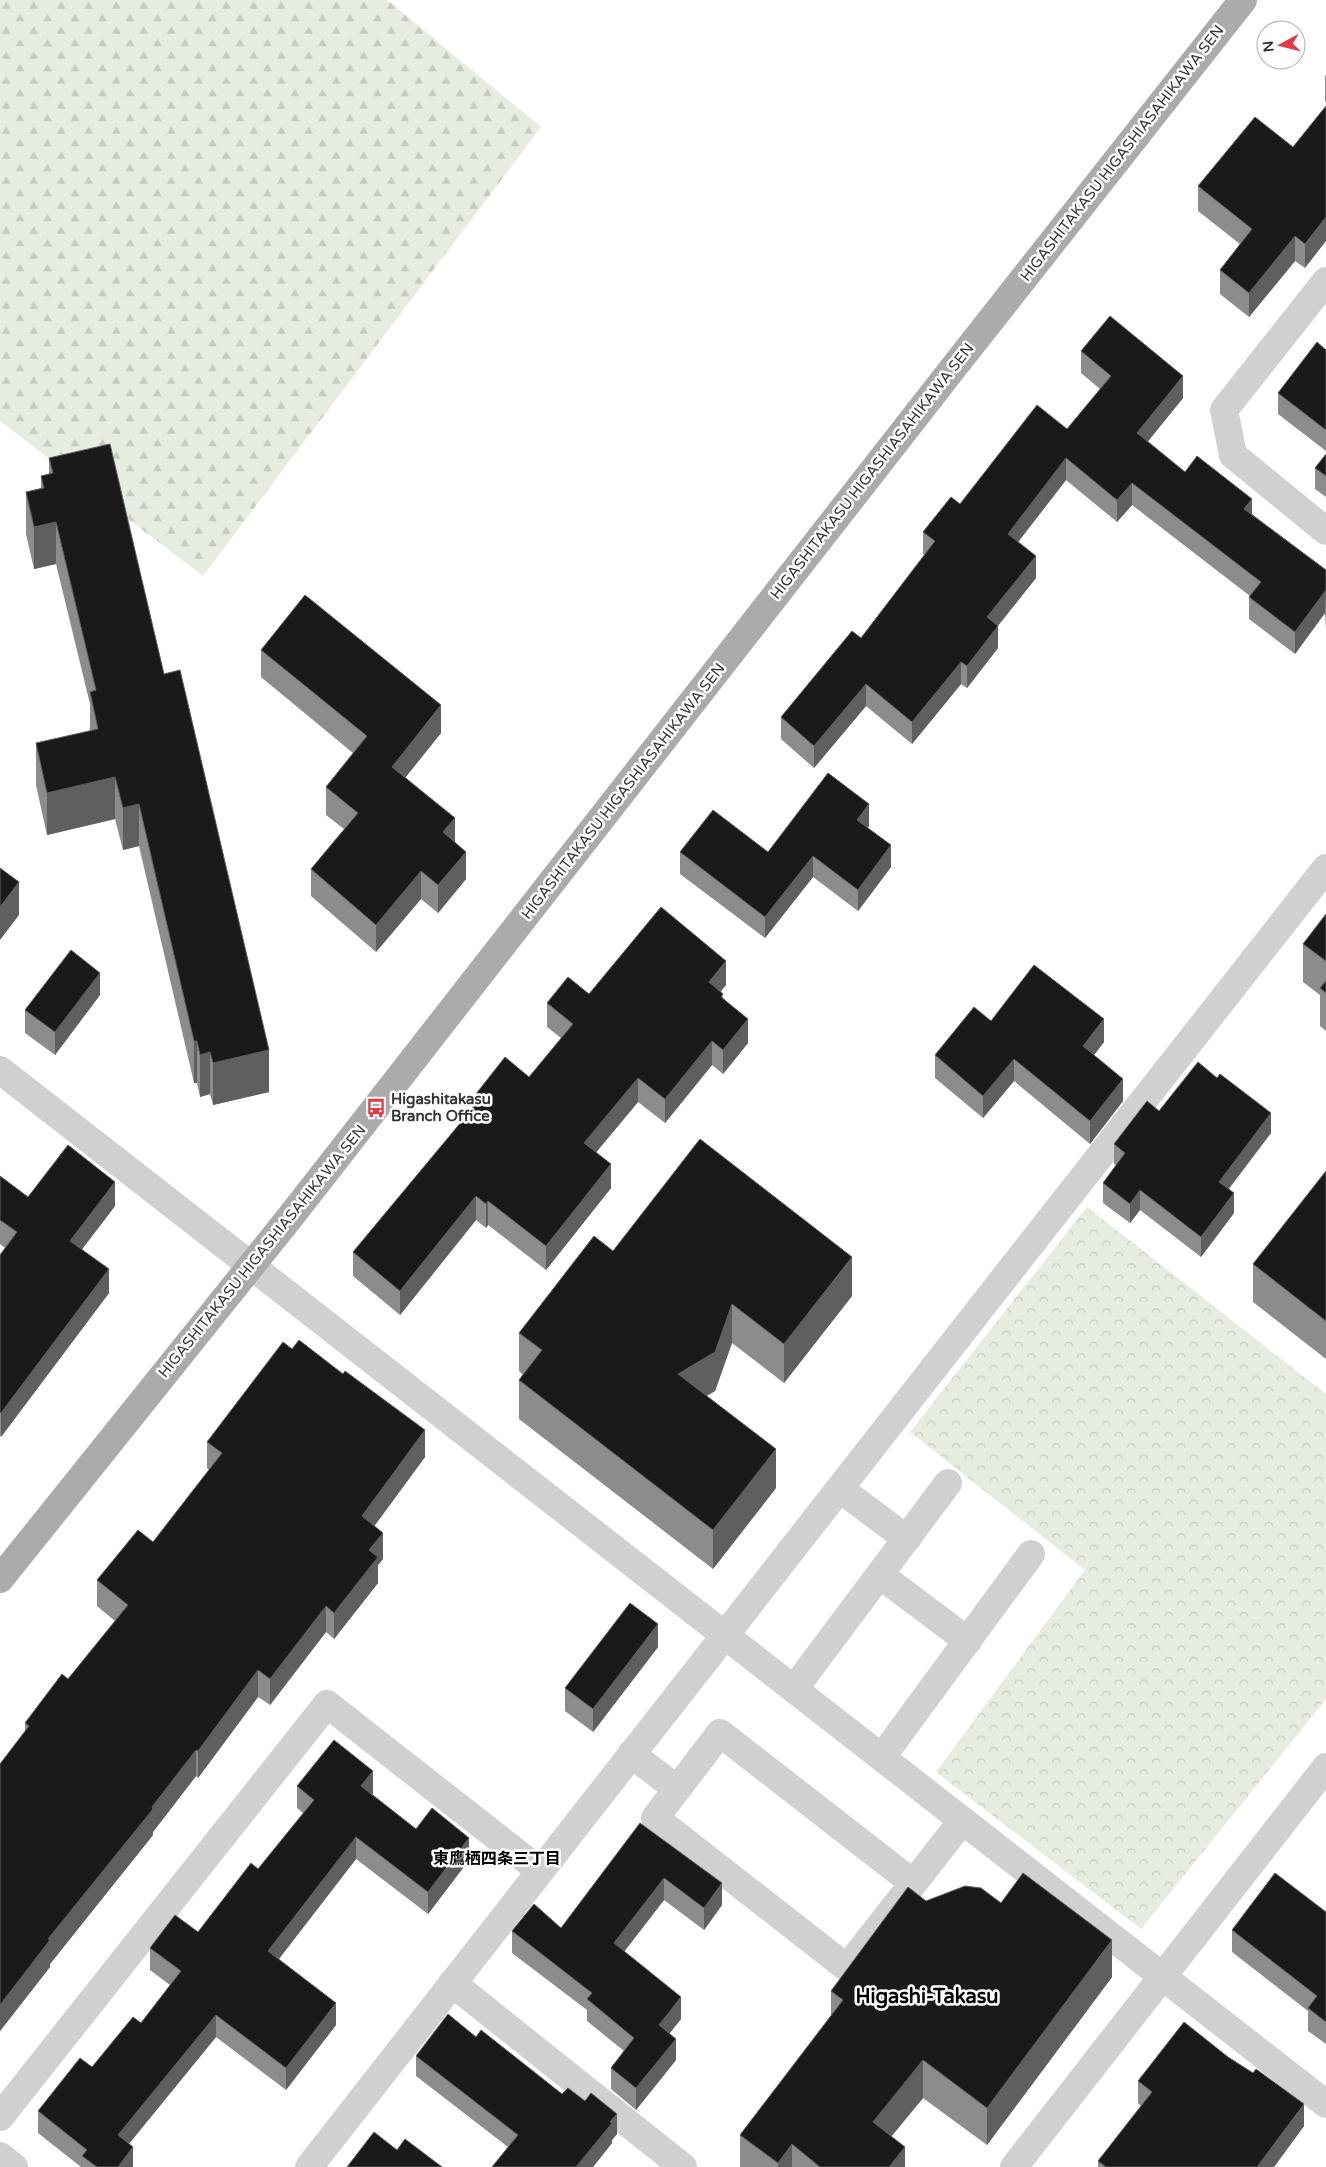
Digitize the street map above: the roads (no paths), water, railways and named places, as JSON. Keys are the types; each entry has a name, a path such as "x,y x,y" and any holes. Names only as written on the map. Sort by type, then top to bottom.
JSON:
{"main road":[{"name":"HIGASHITAKASU HIGASHIASAHIKAWA SEN","path":"0,1579 250,1265 297,1209 943,379 1243,0"}],"street":[{"path":"1326,281 1224,410 1233,455 1326,531"},
{"path":"309,2167 539,1870 726,1635 1326,868"},
{"path":"0,1070 1326,2104"},
{"path":"794,1689 948,1483"},
{"path":"840,1489 907,1539"},
{"path":"882,1758 1031,1554"},
{"path":"880,1574 968,1641"},
{"path":"0,2117 327,1704 539,1870"},
{"path":"913,1883 720,1733 655,1818 848,1968 962,1821"},
{"path":"631,1754 678,1789"},
{"path":"1014,2167 1326,1766"},
{"path":"452,1983 667,2162"},
{"path":"0,2156 14,2167"}],"place":[{"name":"Higashitakasu Branch Office","path":"376,1108"}],"district":[{"name":"東鷹栖四条三丁目","path":"497,1858"},
{"name":"Higashi-Takasu","path":"927,1996"}]}
